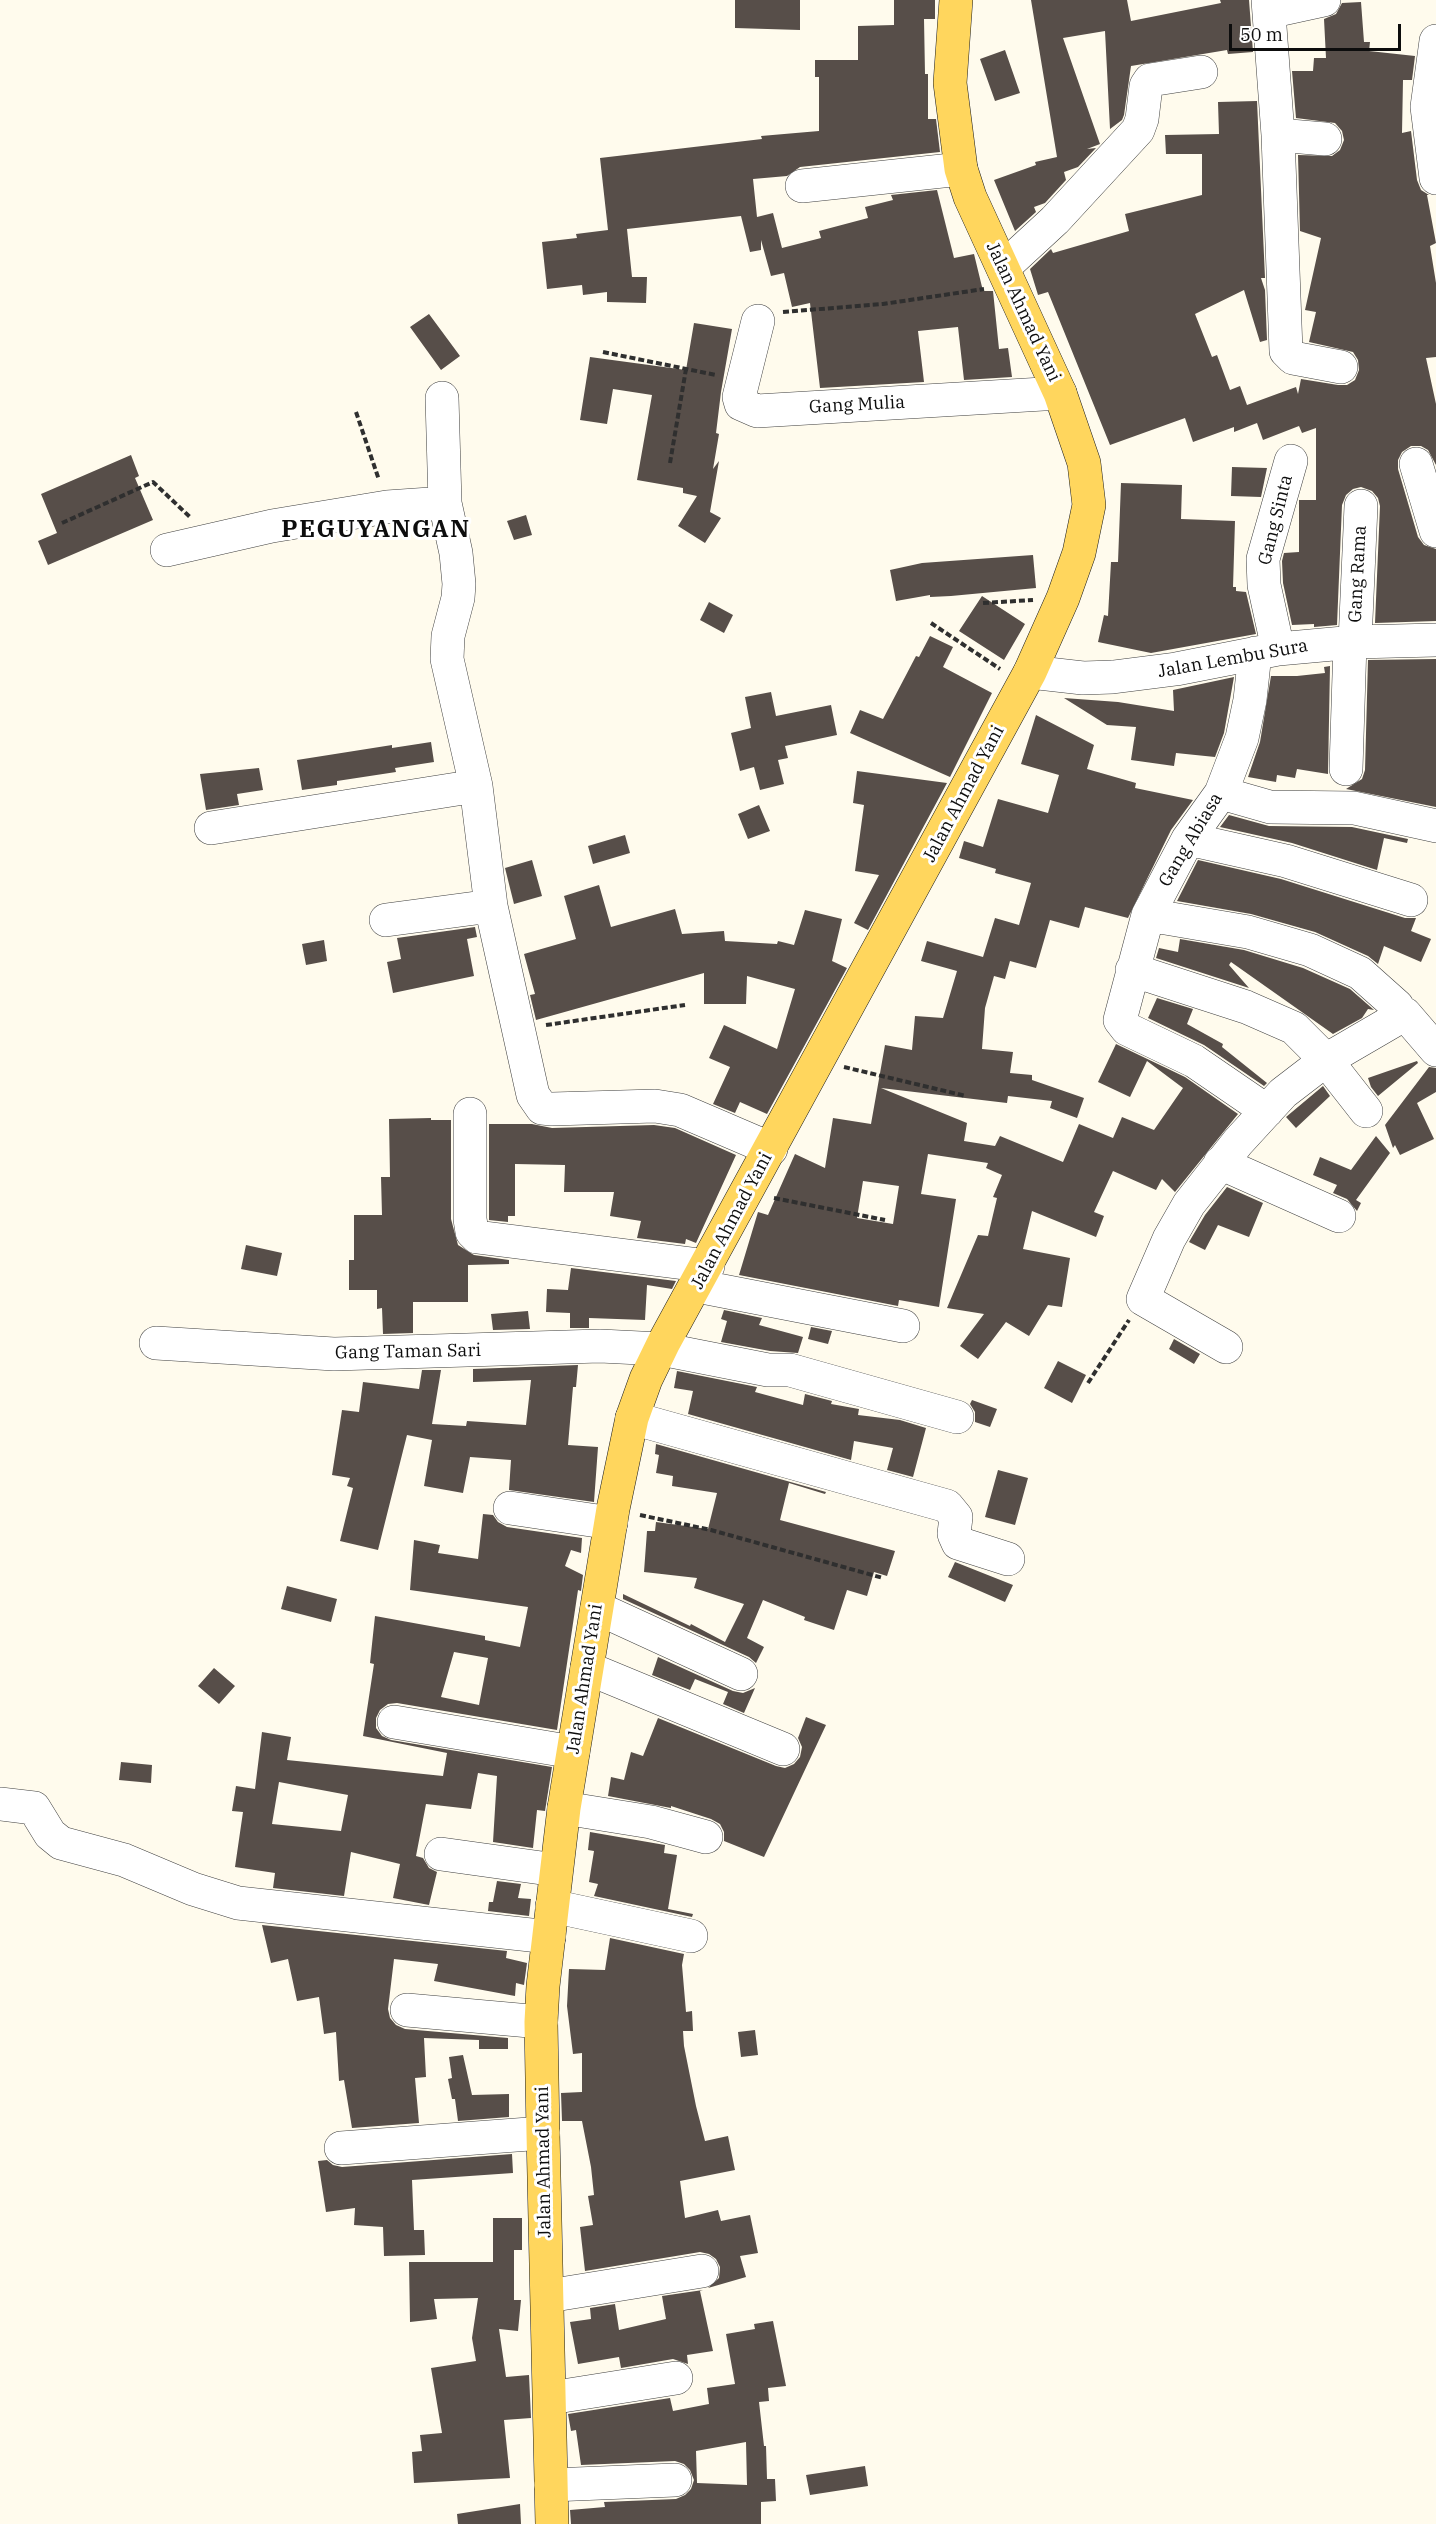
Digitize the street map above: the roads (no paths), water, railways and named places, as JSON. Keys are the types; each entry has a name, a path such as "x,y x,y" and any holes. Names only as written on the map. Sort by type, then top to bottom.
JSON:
{"main road":[{"name":"Jalan Ahmad Yani","path":"552,2524 541,2022 564,1808 612,1516 632,1418 646,1379 661,1349 1027,678 1063,598 1079,553 1089,505 1084,463 1060,393 970,197 962,169 950,83 956,0"}],"street":[{"path":"1324,0 1268,6 1278,135 1286,351 1293,358 1341,368"},
{"path":"1436,41 1427,116 1436,178"},
{"path":"1007,276 1138,130 1142,119 1146,86 1150,80 1201,72"},
{"path":"1278,135 1325,139"},
{"path":"802,186 962,169"},
{"name":"Gang Mulia","path":"758,321 739,397 741,404 756,411 1060,393"},
{"path":"442,398 445,503 456,553 459,584 459,598 448,636 447,659 476,786 491,906 533,1095 542,1108 655,1106 680,1110 771,1149"},
{"name":"Gang Sinta","path":"1266,651 1263,559 1291,461"},
{"path":"1416,464 1436,531"},
{"path":"167,550 272,526 387,507 445,503"},
{"name":"Gang Rama","path":"1346,769 1361,506"},
{"name":"Jalan Lembu Sura","path":"1027,678 1113,677 1176,669 1266,651 1352,642 1436,640"},
{"name":"Gang Abiasa","path":"1266,651 1246,723 1221,793 1188,839 1148,915 1120,1016 1127,1029 1194,1061 1267,1111"},
{"path":"211,828 476,786"},
{"path":"1221,793 1270,807 1354,808 1436,826"},
{"path":"1188,839 1286,861 1411,900"},
{"path":"386,920 491,906"},
{"path":"1148,915 1248,932 1310,950 1360,973 1397,1006"},
{"path":"1132,970 1271,1017 1294,1028 1326,1060 1365,1111"},
{"path":"1227,1347 1143,1299 1182,1217 1220,1163 1282,1093 1326,1060 1405,1014 1436,1050"},
{"path":"470,1114 470,1219 472,1232 477,1237 702,1276 903,1326"},
{"path":"1220,1163 1339,1216"},
{"name":"Gang Taman Sari","path":"156,1343 334,1354 600,1346 661,1349 768,1370 790,1370 957,1417"},
{"path":"632,1418 947,1506 956,1516 954,1534 958,1543 1008,1559"},
{"path":"510,1508 612,1516"},
{"path":"597,1608 741,1674"},
{"path":"587,1668 783,1749"},
{"path":"394,1722 573,1752"},
{"path":"0,1804 34,1808 50,1834 61,1843 124,1860 193,1889 238,1903 551,1922 692,1936"},
{"path":"564,1808 651,1822 706,1837"},
{"path":"441,1854 556,1870"},
{"path":"407,2010 541,2022"},
{"path":"341,2148 543,2133"},
{"path":"548,2296 702,2271"},
{"path":"550,2398 676,2378"},
{"path":"551,2485 675,2480"}],"district":[{"name":"PEGUYANGAN","path":"376,530"}]}
